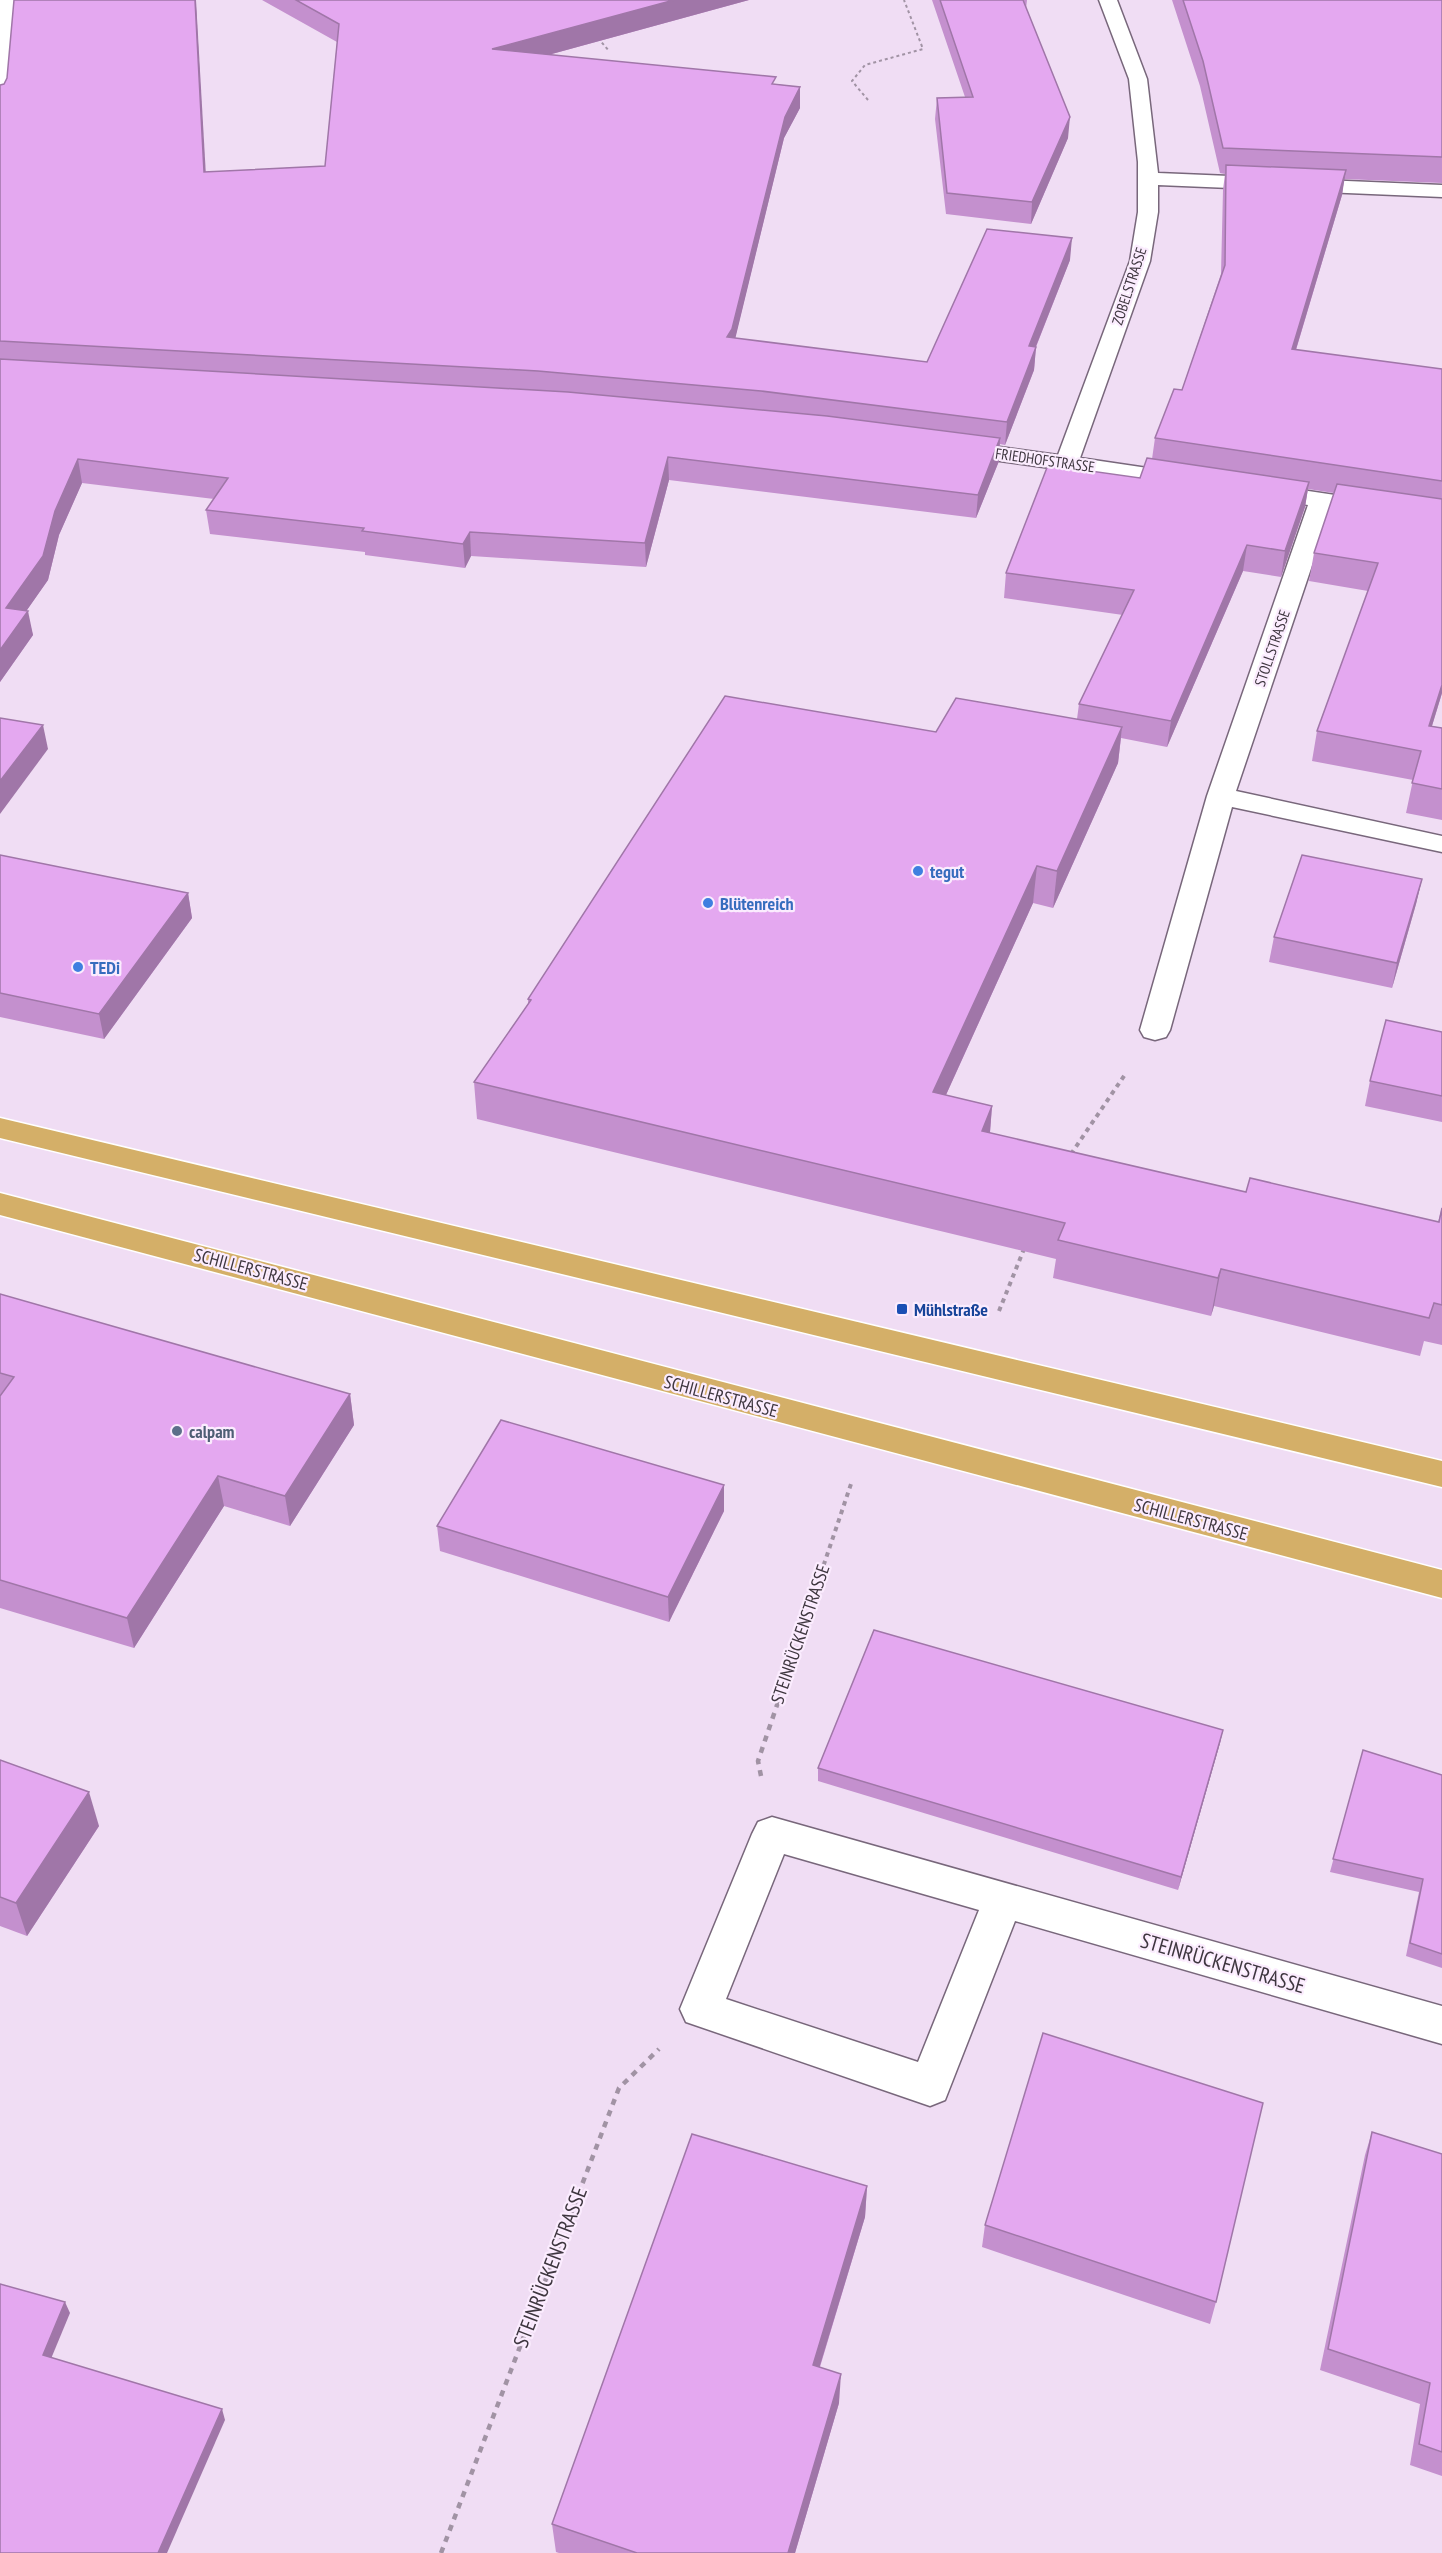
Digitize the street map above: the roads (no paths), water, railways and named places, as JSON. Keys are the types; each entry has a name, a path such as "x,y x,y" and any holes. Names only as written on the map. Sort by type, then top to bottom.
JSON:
{"main road":[{"path":"0,1128 1442,1474"},
{"name":"SCHILLERSTRASSE","path":"0,1204 297,1281 860,1433 1442,1584"}],"street":[{"name":"ZOBELSTRASSE","path":"1067,462 1140,261 1148,212 1148,178 1138,79 1108,0"},
{"path":"0,99 5,9 27,8"},
{"path":"1148,178 1442,191"},
{"name":"FRIEDHOFSTRASSE","path":"938,446 1206,483"},
{"path":"1241,488 1442,518"},
{"name":"STOLLSTRASSE","path":"1155,1030 1221,796 1322,500"},
{"path":"1221,796 1442,844"},
{"name":"STEINRÜCKENSTRASSE","path":"1003,1900 930,2086 700,2009 772,1834 1442,2025"}],"place":[{"name":"tegut","path":"918,871"},
{"name":"Blütenreich","path":"708,903"},
{"name":"TEDi","path":"78,967"},
{"name":"Mühlstraße","path":"902,1309"},
{"name":"calpam","path":"177,1431"}]}
